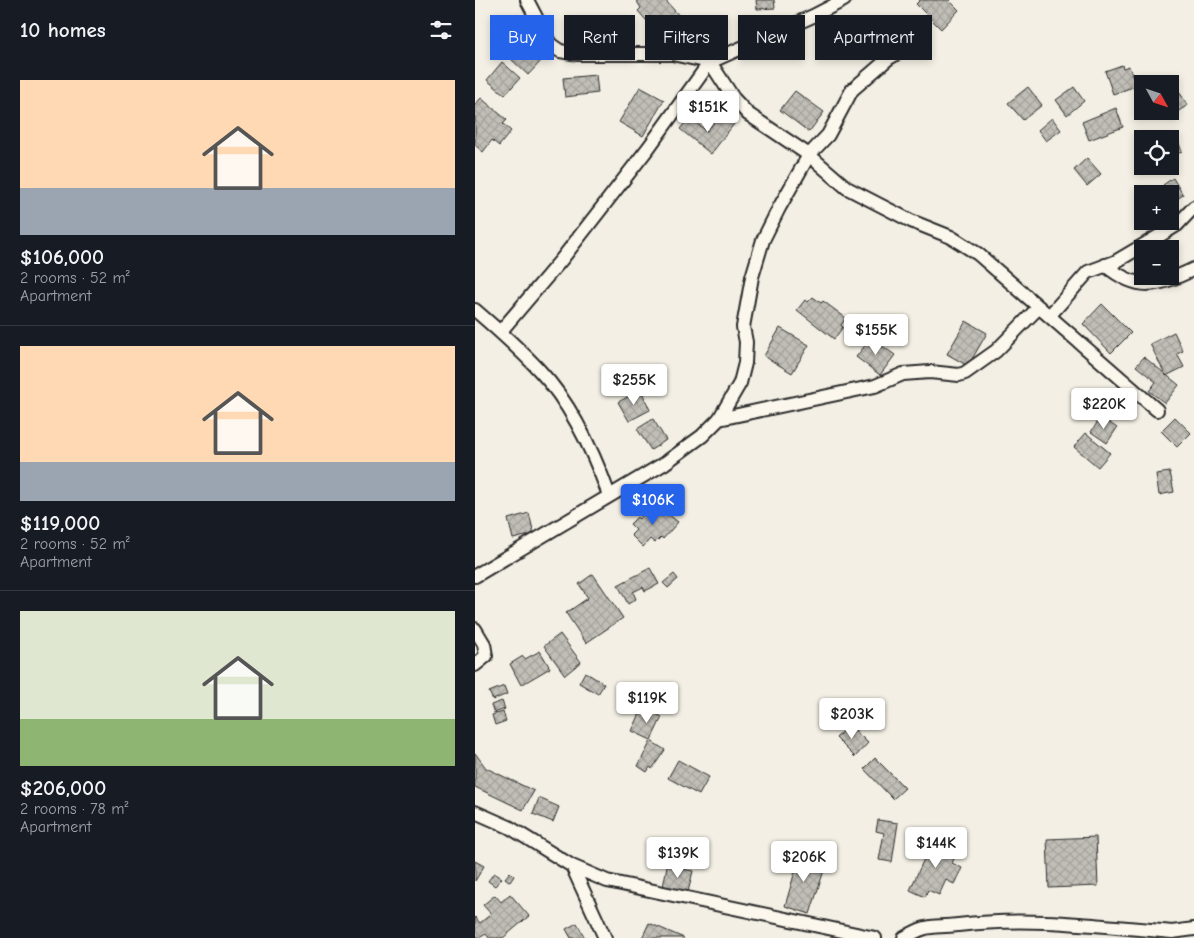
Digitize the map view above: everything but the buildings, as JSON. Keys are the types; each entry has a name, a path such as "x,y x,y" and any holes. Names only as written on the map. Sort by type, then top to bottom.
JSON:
{"street":[{"path":"527,0 550,44 560,51 578,54 672,54 710,62 734,99 748,114 809,155 847,188 895,214 951,237 978,254 1157,410"},
{"path":"500,332 568,252 710,62 813,16 844,0"},
{"path":"475,576 665,463 702,436 719,419 740,383 745,363 746,342 743,327 752,277 763,240 809,155 828,135 852,90 887,60"},
{"path":"1051,316 1089,272 1115,262 1177,225 1194,207"},
{"path":"1105,265 1120,277 1140,284 1167,281 1194,269"},
{"path":"719,419 875,386 903,374 930,372 959,375 965,373 996,351 1039,307"},
{"path":"475,310 541,371 581,429 598,464 609,495"},
{"path":"475,629 484,644 486,656 475,665"},
{"path":"475,812 509,827 571,866 607,881 875,938"},
{"path":"571,866 605,938"},
{"path":"904,938 921,928 932,925 951,926 1019,920 1172,932 1194,929"}]}
